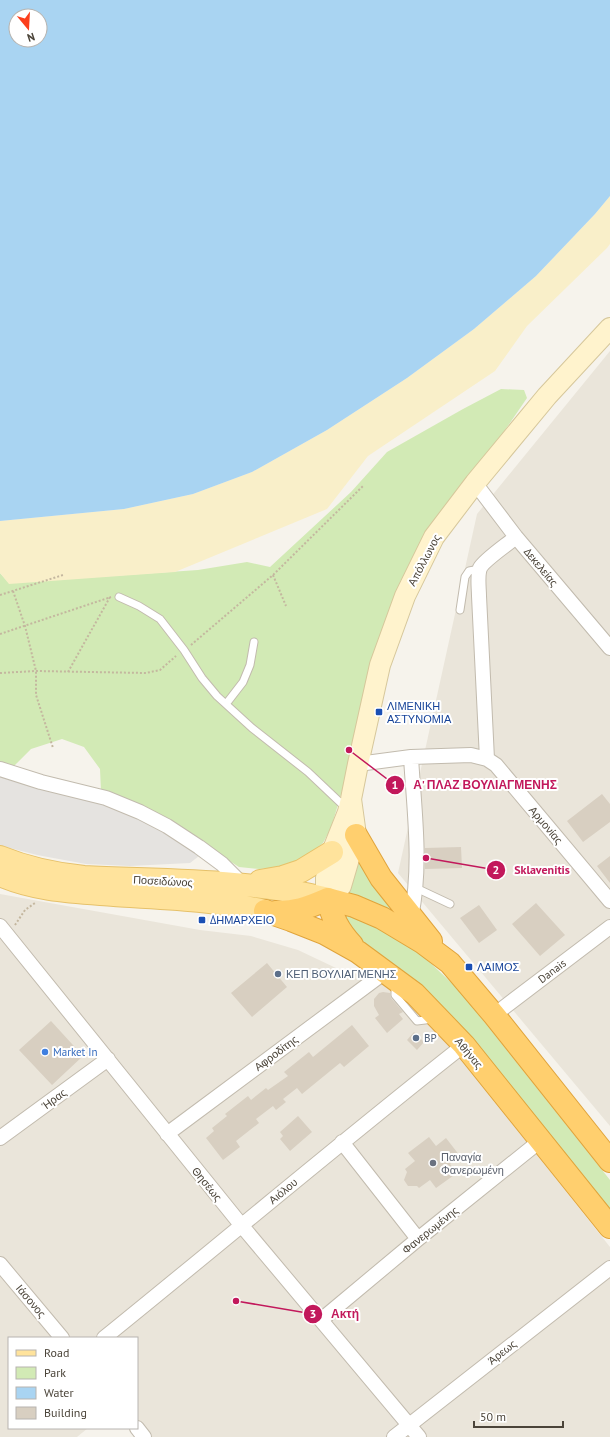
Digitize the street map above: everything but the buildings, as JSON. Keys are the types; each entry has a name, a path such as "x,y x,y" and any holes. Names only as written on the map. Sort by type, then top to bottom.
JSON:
{"highway":[{"path":"356,834 381,878 411,917 494,1015 610,1161"},
{"path":"265,911 298,911 328,899 354,906 382,918 422,942 450,963"},
{"path":"328,899 336,924 358,952"},
{"name":"Ποσειδώνος","path":"265,911 291,920"},
{"name":"Αθήνας","path":"291,920 328,935 358,952 414,994 464,1045 610,1227"}],"main road":[{"path":"243,885 283,877 301,871 332,852"},
{"name":"Ποσειδώνος","path":"0,857 20,865 64,875 243,885 303,893 328,899"},
{"name":"Ποσειδώνος","path":"0,875 16,882 62,892 238,905 265,911"}],"street":[{"name":"Απόλλωνος","path":"350,806 380,665 405,596 434,537 475,483 547,396 610,328"},
{"name":"Δεκελείας","path":"475,483 516,537 610,648"},
{"path":"487,759 478,582 480,569 484,563 516,537"},
{"name":"Αρμονίας","path":"358,764 411,757 471,755 487,759 496,765 610,901"},
{"path":"411,757 417,850 416,888 411,917"},
{"path":"0,769 41,782 106,798 140,812 167,826 222,864 243,885"},
{"path":"350,806 356,834 341,886 328,899 326,891 326,878 332,852 350,806"},
{"name":"Danais","path":"494,1015 610,927"},
{"name":"Θησέως","path":"4,931 242,1226 419,1437"},
{"name":"Αφροδίτης","path":"167,1134 390,975"},
{"name":"Αιόλου","path":"105,1337 242,1226 342,1142 464,1045"},
{"name":"Ήρας","path":"0,1138 108,1059"},
{"name":"Φανερωμένης","path":"321,1320 418,1239 540,1141"},
{"path":"342,1142 418,1239"},
{"name":"Άρεως","path":"394,1437 610,1268"},
{"name":"Ιάσονος","path":"3,1274 61,1337"},
{"path":"138,1429 144,1437"}],"lane":[{"path":"460,610 465,577 469,572 480,569"},
{"path":"120,598 139,606 160,619 184,650 202,678 217,696 252,728 308,772 344,806 350,806"},
{"path":"226,704 242,682 250,665 254,642"},
{"path":"416,888 450,904"}],"path":[{"path":"0,673 36,671 146,673 160,670 273,575 363,486"},
{"path":"0,595 63,575"},
{"path":"273,575 286,606"},
{"path":"13,590 25,626 36,671 36,695 53,748"},
{"path":"68,672 110,597"},
{"path":"0,634 110,597 120,598"},
{"path":"4,931 25,910 38,902"}],"shaded area":[{"path":"610,351 610,1126 398,873 477,514"},
{"path":"0,773 131,812 160,826 199,856 190,863 130,866 86,864 37,855 2,846 0,845"},
{"path":"0,894 200,930 251,936 298,950 336,968 398,986 458,1055 610,1247 610,1437 144,1437 138,1429 138,1337 8,1337 8,1429 87,1429 77,1437 0,1437"}],"green space":[{"path":"501,389 524,390 527,398 492,449 396,609 331,828 323,843 308,855 274,868 259,869 239,867 146,807 101,791 100,769 84,747 62,739 31,749 14,766 0,763 0,573 9,583 198,570 247,562 270,567 351,492 387,452"},
{"path":"357,846 398,911 393,917 346,896"},
{"path":"343,911 356,914 422,955 459,990 610,1180 610,1215 353,940"}],"sand":[{"path":"610,196 610,244 607,248 527,326 495,371 368,456 327,509 175,572 9,584 0,573 0,521 124,509 193,494 252,472 327,430 407,378 474,329 536,276 595,214"}],"water":[{"path":"0,0 610,0 610,196 595,214 536,276 474,329 407,378 327,430 252,472 193,494 124,509 0,521"}],"place":[{"name":"ΛΙΜΕΝΙΚΗ ΑΣΤΥΝΟΜΙΑ","path":"379,712"},
{"name":"Α' ΠΛΑΖ ΒΟΥΛΙΑΓΜΕΝΗΣ","path":"349,750"},
{"name":"Sklavenitis","path":"426,858"},
{"name":"ΔΗΜΑΡΧΕΙΟ","path":"202,920"},
{"name":"ΛΑΙΜΟΣ","path":"469,967"},
{"name":"ΚΕΠ ΒΟΥΛΙΑΓΜΕΝΗΣ","path":"278,974"},
{"name":"BP","path":"416,1038"},
{"name":"Market In","path":"45,1052"},
{"name":"Παναγία Φανερωμένη","path":"433,1163"},
{"name":"Ακτή","path":"236,1301"}]}
